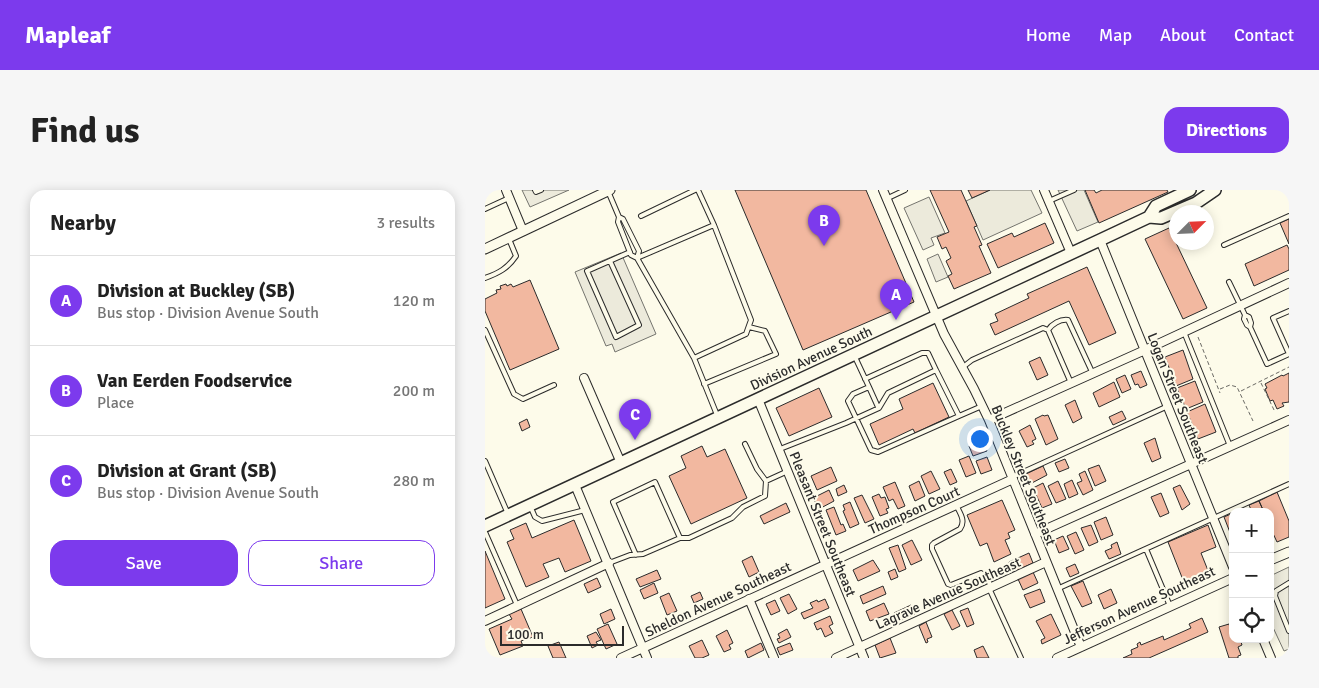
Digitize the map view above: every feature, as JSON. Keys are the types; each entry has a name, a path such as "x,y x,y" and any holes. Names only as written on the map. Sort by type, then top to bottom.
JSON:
{"main road":[{"name":"Division Avenue South","path":"485,526 1149,217 1161,218 1196,203 1215,190"},
{"name":"Division Avenue South","path":"1149,217 1156,206 1183,191"}],"street":[{"path":"505,190 523,231"},
{"name":"Buckley Street Southeast","path":"883,190 944,334 963,367 989,420 1081,647"},
{"path":"1044,190 1071,253"},
{"path":"485,249 606,191"},
{"name":"Logan Street Southeast","path":"1100,240 1229,557"},
{"path":"989,420 1093,374 1289,282"},
{"path":"584,378 621,463"},
{"name":"Pleasant Street Southeast","path":"759,399 864,658"},
{"path":"1035,534 1289,420"},
{"name":"Thompson Court","path":"826,564 1012,478"},
{"path":"575,485 647,658"},
{"path":"1274,558 1289,552"},
{"name":"Lagrave Avenue Southeast","path":"836,658 1046,562"},
{"path":"485,621 609,563"},
{"name":"Sheldon Avenue Southeast","path":"621,658 826,564"},
{"name":"Jefferson Avenue Southeast","path":"1057,658 1229,580"},
{"path":"749,599 774,658"},
{"path":"1265,643 1271,658"}],"lane":[{"path":"535,190 536,192 541,190"},
{"path":"641,216 697,190 714,225 751,320 746,334 694,358"},
{"path":"886,198 905,190"},
{"path":"1049,201 1074,190"},
{"path":"606,191 639,251 637,258"},
{"path":"485,209 509,198"},
{"path":"1224,245 1289,216"},
{"path":"619,217 618,222 631,255 637,258 694,358 718,417"},
{"path":"637,258 714,225"},
{"path":"485,278 503,271 516,256 508,238"},
{"path":"610,261 639,325 615,337 587,272 610,261 630,252"},
{"path":"1229,282 1241,305 1245,316 1244,319 1247,325 1250,326 1267,364 1289,354 1273,318 1289,311"},
{"path":"1048,330 1051,326 1067,320 1093,374"},
{"path":"704,384 776,354 765,331 749,327"},
{"path":"963,367 972,360 1043,328 1048,330 1072,383"},
{"path":"485,330 514,394 523,399 555,385"},
{"path":"1184,332 1230,446"},
{"path":"865,379 922,353 928,353 959,416"},
{"path":"854,355 879,408"},
{"path":"780,450 879,408 888,393 936,370"},
{"path":"869,387 853,394 848,401 871,450 878,452 982,406"},
{"path":"1012,478 1168,406"},
{"path":"609,563 630,555 643,554 680,538 689,538 732,518 743,507 765,496 766,481 757,470 745,444"},
{"path":"485,461 508,516"},
{"path":"766,481 788,471"},
{"path":"636,555 613,502 655,482 680,538"},
{"path":"1057,589 1289,484"},
{"path":"956,505 963,523 962,526 960,529 934,543 932,549 948,584 951,585 981,572 983,573 1021,658"},
{"path":"529,506 535,517 542,521 586,510"},
{"path":"485,532 517,606"},
{"path":"1146,549 1170,606"},
{"path":"1289,583 1276,591 1275,596 1289,631"}],"path":[{"path":"1198,337 1221,393"},
{"path":"1239,392 1289,367"},
{"path":"1261,382 1275,412"},
{"path":"1219,389 1232,385 1237,388 1253,422"}],"shaded area":[{"path":"522,190 569,190 530,207"},
{"path":"990,190 1031,190 1042,213 983,240 966,201"},
{"path":"1058,190 1084,190 1098,222 1077,231"},
{"path":"929,197 945,233 931,238 934,245 923,250 904,208"},
{"path":"621,253 656,334 615,352 612,344 606,346 575,272"},
{"path":"938,254 948,277 936,282 927,259"},
{"path":"1289,567 1289,649 1284,651 1274,630 1274,574"}],"building":[{"path":"735,190 866,190 914,302 803,350"},
{"path":"930,190 961,190 977,226 974,227 982,245 979,246 991,273 954,289 948,276 952,274 946,261 951,258 946,247 942,249 937,237 949,232"},
{"path":"968,190 990,190 972,198"},
{"path":"1085,190 1094,190 1096,193 1102,190 1167,190 1168,192 1099,223"},
{"path":"1289,219 1289,244 1280,223"},
{"path":"1045,223 1054,243 998,268 987,244 1012,233 1014,237"},
{"path":"1169,228 1169,250 1179,250 1207,308 1183,319 1145,239"},
{"path":"1287,245 1289,249 1289,270 1254,286 1245,264"},
{"path":"1087,267 1116,333 1089,345 1069,301 995,335 990,324 998,321 995,314 1029,298 1027,294"},
{"path":"530,280 559,349 510,370 485,311 485,299 497,293 496,290 501,289 500,286 511,284 513,287"},
{"path":"1183,350 1193,379 1176,386 1165,357"},
{"path":"1040,357 1048,375 1037,380 1029,362"},
{"path":"1141,371 1147,385 1140,388 1138,384 1135,385 1131,375"},
{"path":"1289,373 1289,402 1282,403 1284,406 1277,409 1273,400 1270,401 1265,384"},
{"path":"1125,375 1131,389 1122,393 1116,379"},
{"path":"1195,381 1203,402 1186,409 1177,388"},
{"path":"1114,382 1120,397 1099,407 1093,393"},
{"path":"933,383 949,417 915,433 913,429 879,445 870,424 903,409 899,399"},
{"path":"819,388 832,417 789,436 776,408"},
{"path":"1075,400 1082,418 1073,423 1065,405"},
{"path":"1205,404 1216,432 1198,439 1187,412"},
{"path":"1122,411 1126,419 1113,425 1109,417"},
{"path":"1048,415 1058,439 1046,445 1035,419"},
{"path":"527,419 530,427 522,431 519,423"},
{"path":"1030,425 1036,439 1032,441 1034,444 1027,447 1019,431"},
{"path":"1155,438 1161,458 1152,462 1144,443"},
{"path":"983,441 987,451 973,456 969,446"},
{"path":"702,446 707,457 725,449 747,498 691,524 669,476 686,468 681,456"},
{"path":"969,456 976,473 966,477 959,460"},
{"path":"987,457 992,470 981,474 976,461"},
{"path":"1065,459 1069,468 1059,472 1055,463"},
{"path":"1099,465 1106,481 1095,486 1088,469"},
{"path":"1043,466 1047,475 1030,484 1026,474"},
{"path":"831,467 837,481 817,490 811,476"},
{"path":"951,469 957,482 950,485 944,472"},
{"path":"931,471 940,489 929,494 921,476"},
{"path":"1085,471 1093,490 1083,495 1077,483 1082,481 1079,474"},
{"path":"1072,480 1078,494 1069,498 1064,484"},
{"path":"919,481 925,496 915,501 909,486"},
{"path":"1058,481 1066,499 1056,503 1048,486"},
{"path":"895,482 905,506 898,509 893,499 889,501 883,487"},
{"path":"1043,483 1052,504 1042,508 1033,488"},
{"path":"844,485 847,492 838,496 836,489"},
{"path":"1180,485 1190,504 1182,510 1173,488"},
{"path":"829,490 834,501 819,509 813,498"},
{"path":"1277,492 1289,521 1289,537 1277,542 1274,536 1274,508 1262,508 1259,501"},
{"path":"1161,493 1169,513 1160,517 1151,497"},
{"path":"879,494 881,498 885,497 889,508 886,509 888,513 880,516 872,497"},
{"path":"862,495 874,519 865,523 854,498"},
{"path":"1002,500 1015,530 1008,533 1010,538 1005,540 1011,554 994,562 987,543 980,546 967,515"},
{"path":"1259,501 1262,508 1250,508 1249,505"},
{"path":"850,502 859,524 850,528 843,511 845,510 843,505"},
{"path":"786,503 790,512 764,524 760,516"},
{"path":"834,507 841,525 843,524 846,531 836,535 826,510"},
{"path":"1229,515 1229,530 1224,517"},
{"path":"1106,517 1113,535 1101,540 1094,522"},
{"path":"574,520 591,561 565,572 559,558 543,564 549,577 526,587 507,542 514,539 510,530 526,523 532,538"},
{"path":"1091,525 1098,542 1089,546 1081,528"},
{"path":"1208,525 1216,547 1201,553 1209,573 1185,585 1168,542"},
{"path":"1076,532 1084,550 1075,554 1067,536"},
{"path":"1063,536 1069,549 1059,553 1054,540"},
{"path":"912,540 922,560 911,565 902,545"},
{"path":"1117,542 1121,554 1109,559 1105,551 1112,548 1111,545"},
{"path":"898,545 906,569 899,572 889,548"},
{"path":"485,551 505,599 485,608"},
{"path":"1029,553 1033,563 1013,572 1009,562"},
{"path":"752,556 759,572 749,577 742,561"},
{"path":"873,560 880,571 858,581 853,570"},
{"path":"1075,564 1079,573 1070,577 1066,568"},
{"path":"895,569 898,577 891,580 888,572"},
{"path":"657,570 661,579 640,587 636,579"},
{"path":"1033,572 1038,583 1023,590 1018,579"},
{"path":"597,578 601,587 588,593 584,584"},
{"path":"1083,581 1092,603 1082,607 1071,586"},
{"path":"654,583 658,593 644,599 640,590"},
{"path":"883,586 886,594 863,604 860,596"},
{"path":"1040,589 1045,602 1030,608 1024,595"},
{"path":"1111,589 1117,603 1104,609 1098,595"},
{"path":"700,592 703,599 694,603 691,596"},
{"path":"669,593 677,611 667,615 660,597"},
{"path":"789,594 797,609 788,614 780,598"},
{"path":"825,599 829,608 804,619 801,613 813,608 810,603"},
{"path":"775,600 780,611 771,615 766,604"},
{"path":"884,603 889,614 870,621 866,611"},
{"path":"911,605 915,614 897,622 894,613"},
{"path":"968,608 974,624 967,627 960,611"},
{"path":"521,609 533,637 521,641 523,646 500,655 489,629 512,619 509,614"},
{"path":"611,609 615,619 604,624 600,614"},
{"path":"952,610 960,626 952,630 944,614"},
{"path":"1051,614 1061,635 1042,644 1041,640 1045,638 1036,621"},
{"path":"830,616 833,624 829,626 833,633 825,637 821,628 817,630 814,623"},
{"path":"1202,618 1208,632 1149,658 1123,658 1132,654 1131,650 1138,647 1137,644 1140,642 1141,645 1163,636 1164,640 1191,628 1189,624"},
{"path":"926,622 932,637 927,639 928,642 926,643 919,626"},
{"path":"608,624 617,644 606,649 597,629"},
{"path":"1229,624 1229,643 1241,643 1242,645 1238,647 1241,655 1238,658 1229,658 1219,627"},
{"path":"787,629 791,637 779,643 777,639 780,638 778,634"},
{"path":"727,630 733,643 729,645 731,649 724,652 716,636"},
{"path":"596,632 601,640 596,642 598,645 592,648 587,636"},
{"path":"890,638 896,653 880,658 875,645"},
{"path":"702,640 709,655 695,658 689,646"},
{"path":"559,642 566,658 553,658 548,646"},
{"path":"761,643 764,650 748,658 745,651"},
{"path":"790,643 793,650 780,655 777,648"},
{"path":"983,646 989,658 977,658 974,650"}],"place":[{"name":"Van Eerden Foodservice","path":"824,246"},
{"name":"Division at Buckley (SB)","path":"896,320"},
{"name":"Division at Grant (SB)","path":"635,440"}]}
